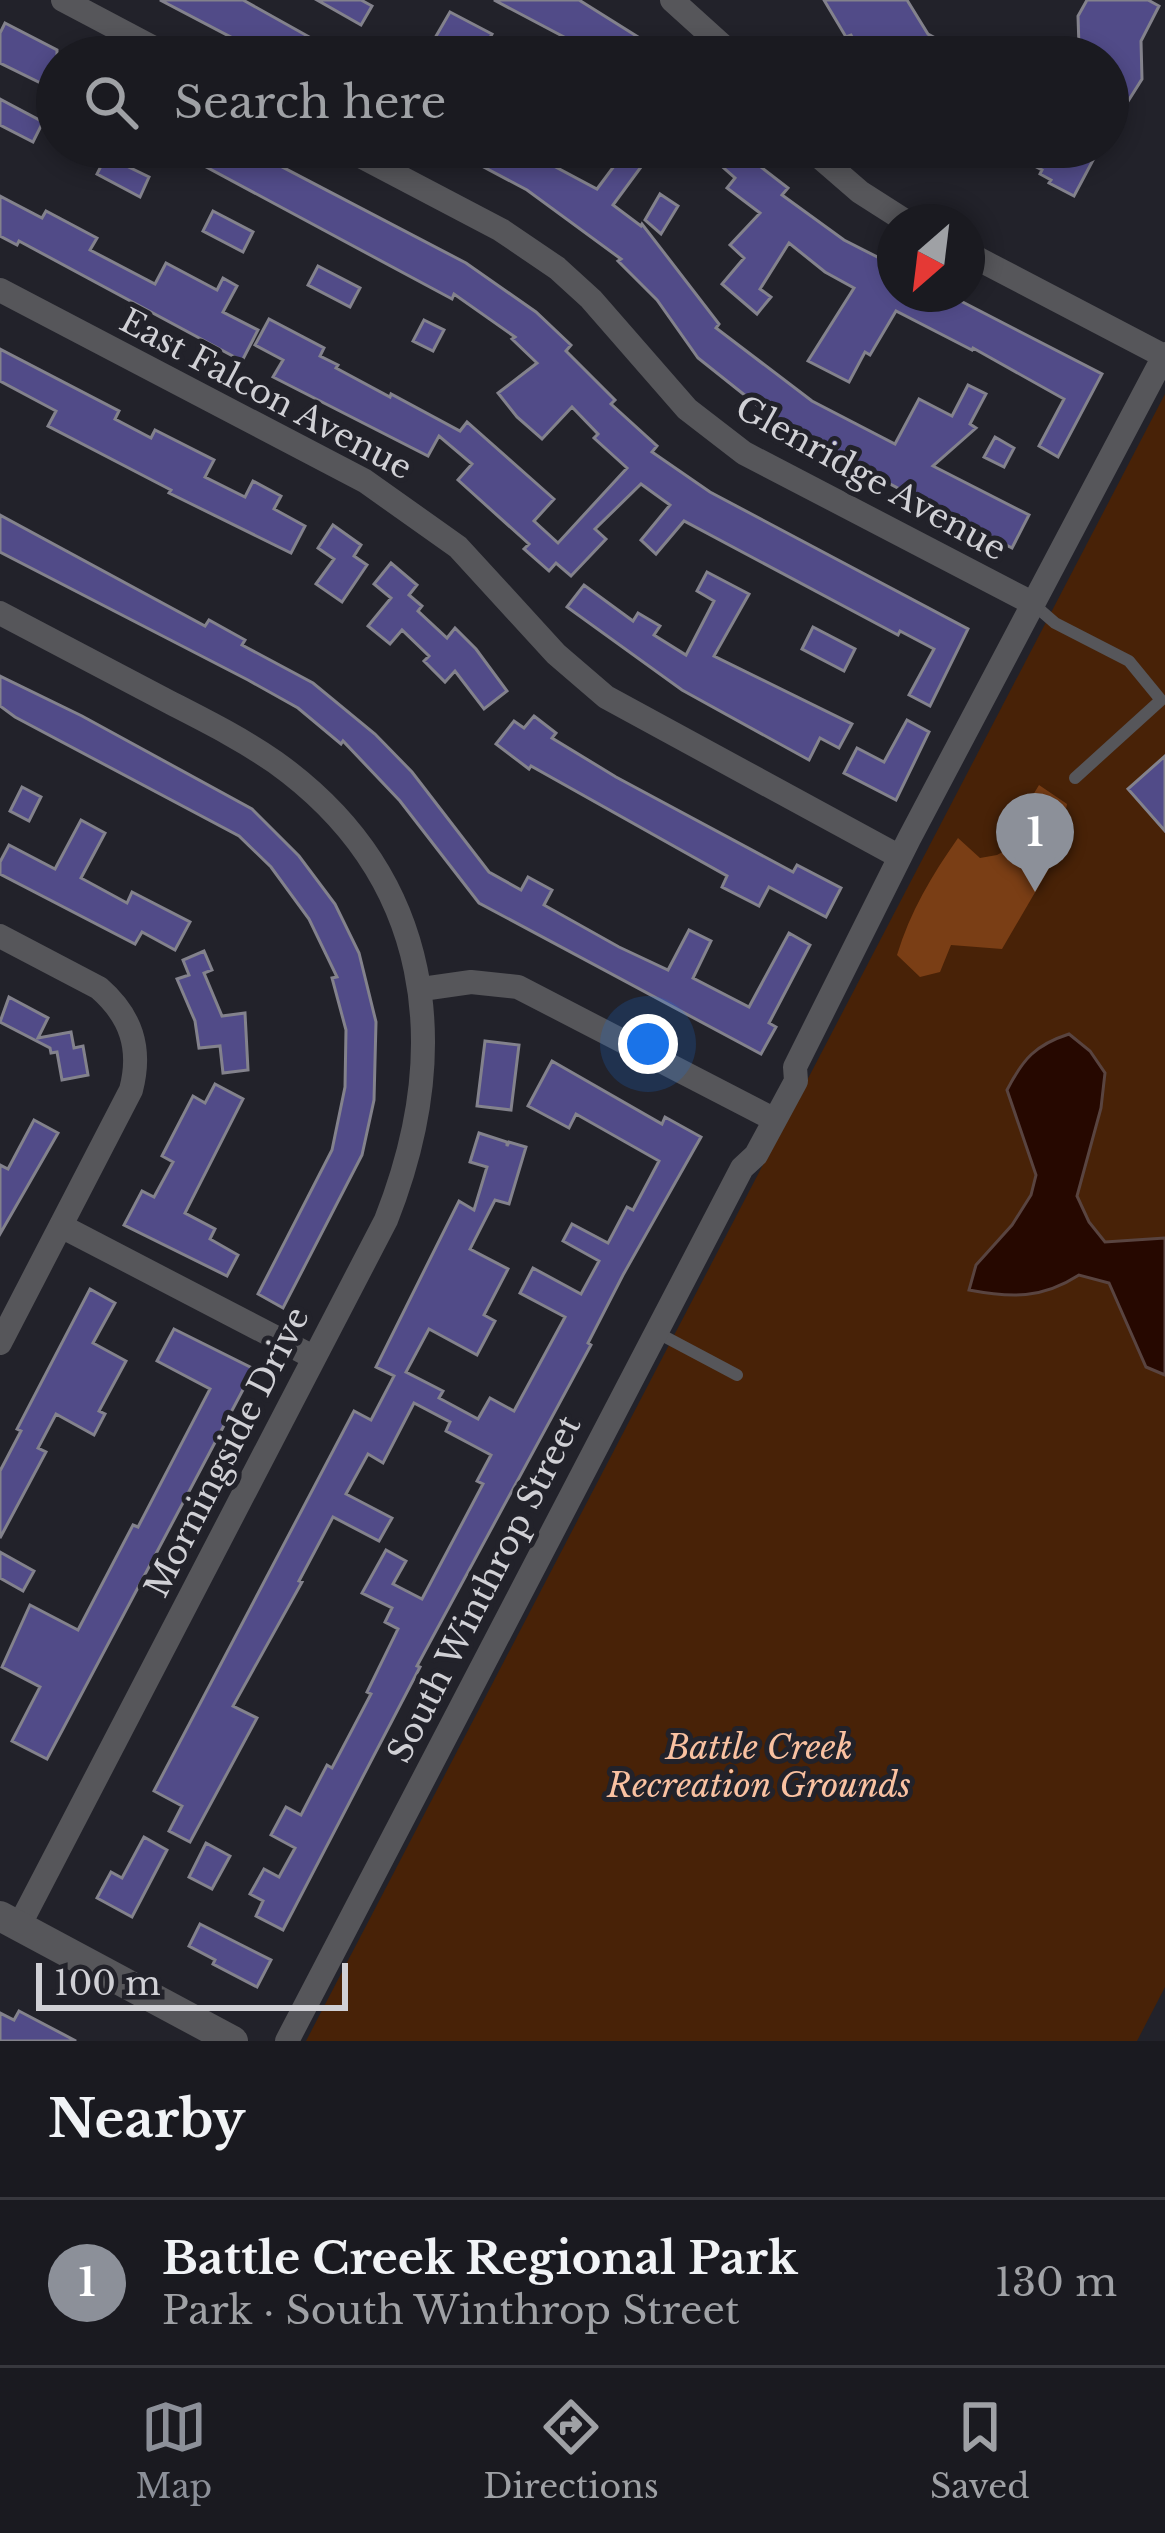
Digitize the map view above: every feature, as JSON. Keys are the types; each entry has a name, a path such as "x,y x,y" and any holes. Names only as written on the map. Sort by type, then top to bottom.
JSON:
{"street":[{"path":"63,0 131,36"},
{"path":"672,0 712,36"},
{"name":"Glenridge Avenue","path":"383,168 501,230 557,268 591,298 687,409 744,453 1032,603"},
{"path":"832,168 878,204"},
{"path":"985,263 1165,355"},
{"name":"East Falcon Avenue","path":"0,290 410,509 458,547 556,654 606,697 899,857"},
{"name":"South Winthrop Street","path":"286,2041 742,1168 756,1156 768,1117 796,1081 795,1066 899,857 1165,355"},
{"name":"Morningside Drive","path":"0,613 232,735 303,784 335,817 382,883 405,934 422,988 423,1084 405,1173 386,1220 9,1921"},
{"path":"0,936 99,988 122,1011 132,1031 137,1068 131,1090 0,1343"},
{"path":"422,988 471,982 518,987 768,1117"},
{"path":"61,1226 313,1357"},
{"path":"9,1921 233,2041"}],"lane":[{"path":"1032,603 1055,623 1129,661 1161,700 1075,778"},
{"path":"655,1332 736,1375"}],"green space":[{"name":"Battle Creek Recreation Grounds","path":"1165,394 1165,1987 1137,2041 306,2041"}],"shaded area":[{"path":"1039,785 1067,804 1058,853 1002,949 951,945 940,972 920,977 897,955 939,866 958,838 980,858 1017,844 1024,810"},
{"path":"1069,1034 1090,1051 1105,1073 1101,1108 1077,1196 1089,1222 1105,1242 1165,1238 1165,1375 1146,1367 1109,1283 1079,1275 1052,1289 1026,1294 969,1290 976,1265 1012,1225 1031,1195 1036,1175 1007,1090 1031,1054"}],"building":[{"path":"160,0 243,0 307,36 229,36"},
{"path":"317,0 361,0 372,6 361,25"},
{"path":"494,0 579,0 636,36 562,36"},
{"path":"824,0 907,0 932,36 851,35 845,36"},
{"path":"1087,0 1148,0 1159,6 1141,41 1142,79 1129,100 1129,36 1079,36 1078,16"},
{"path":"450,12 492,34 491,36 436,36"},
{"path":"5,23 36,39 36,81 0,63 0,33"},
{"path":"0,99 36,118 36,136 33,142 0,125"},
{"path":"100,168 131,168 149,177 140,197 97,174"},
{"path":"208,168 284,168 466,263 536,312 571,345 566,351 615,400 611,404 657,446 652,452 710,492 968,629 930,706 909,695 934,649 900,631 898,635 684,521 656,554 641,540 670,505 641,484 595,529 606,539 571,576 556,563 549,571 524,549 529,544 458,480 472,464 439,436 428,456 273,377 283,360 255,345 269,319 324,348 320,356 336,368 390,397 460,431 467,422 554,499 534,521 558,543 627,468 594,438 598,434 572,407 542,439 517,417 498,393 537,363 512,339 515,337 454,294 452,299"},
{"path":"486,168 558,168 597,189 613,168 640,168 613,205 642,224 719,324 716,328 812,401 895,444 919,399 952,416 968,385 986,394 970,424 976,428 933,466 1029,515 1012,548 791,432 698,358 657,300 618,261 621,259 527,190"},
{"path":"724,168 762,168 788,188 782,195 844,240 877,257 877,312 895,312 849,382 808,361 854,288 789,243 760,289 771,297 757,314 722,284 744,258 730,245 760,213 727,188 735,178"},
{"path":"1038,168 1089,168 1074,196 1049,183 1040,174"},
{"path":"660,194 678,206 661,234 645,220"},
{"path":"0,196 42,218 46,211 97,238 90,250 155,284 166,263 217,290 223,278 237,286 223,312 258,330 242,361 19,241 17,245 0,236"},
{"path":"213,211 253,232 243,252 203,231"},
{"path":"318,266 360,288 350,307 308,285"},
{"path":"898,312 982,312 1102,374 1058,457 1039,446 1064,399"},
{"path":"424,320 444,330 433,351 413,341"},
{"path":"0,349 119,411 115,419 151,438 155,430 214,460 205,477 245,497 253,481 281,496 274,509 305,526 291,553 48,426 56,411 0,381"},
{"path":"995,437 1014,448 1004,467 984,457"},
{"path":"0,515 205,626 209,620 245,640 242,645 313,683 412,772 489,872 521,890 528,877 552,890 544,905 619,947 668,970 689,930 711,941 693,978 749,1007 789,933 810,945 769,1023 776,1027 761,1054 479,903 400,801 343,741 341,744 298,708 248,680 0,552"},
{"path":"333,525 361,545 354,556 367,565 342,602 316,584 334,559 318,548"},
{"path":"391,563 417,585 409,595 422,606 418,611 447,638 455,628 507,691 484,709 455,671 445,682 424,661 429,656 402,630 390,644 368,626 391,598 374,584"},
{"path":"707,572 749,594 714,656 852,724 839,748 820,738 809,760 682,690 567,607 584,585 633,621 638,613 660,626 654,635 686,655 714,601 697,591"},
{"path":"813,627 855,649 844,671 802,649"},
{"path":"0,676 252,809 299,856 335,904 359,953 376,1022 374,1100 362,1155 283,1308 258,1294 332,1150 345,1087 346,1030 332,978 337,977 309,919 271,867 239,836 15,717 0,706"},
{"path":"534,716 556,733 552,738 616,777 793,872 797,865 841,888 826,917 769,887 759,906 722,887 727,876 529,769 496,744 514,721 524,728"},
{"path":"907,720 929,732 896,800 844,773 857,748 884,762"},
{"path":"1165,756 1165,831 1128,789"},
{"path":"22,787 41,797 29,821 10,811"},
{"path":"81,820 105,833 81,878 127,903 132,892 190,922 175,950 142,932 135,944 0,874 9,845 55,869"},
{"path":"204,951 212,970 204,973 222,1016 245,1013 248,1070 223,1073 220,1046 199,1048 195,1021 177,979 189,975 183,960"},
{"path":"9,997 48,1018 38,1038 71,1032 74,1048 83,1046 88,1075 62,1080 57,1052 51,1053 50,1048 0,1022"},
{"path":"485,1041 519,1045 511,1110 477,1106"},
{"path":"552,1061 662,1124 665,1117 701,1137 623,1275 591,1345 417,1666 283,1930 256,1916 263,1901 250,1894 264,1869 279,1877 295,1848 271,1835 286,1807 301,1815 327,1765 332,1768 398,1629 385,1622 392,1608 362,1593 386,1550 406,1561 393,1584 422,1599 483,1484 477,1481 491,1455 446,1431 450,1422 414,1403 383,1463 368,1454 346,1494 392,1518 379,1541 333,1517 233,1706 257,1718 190,1842 169,1831 182,1806 154,1791 354,1411 371,1420 394,1376 376,1367 459,1201 474,1210 487,1167 470,1162 479,1133 507,1142 507,1146 509,1142 526,1147 509,1204 495,1200 470,1249 508,1269 484,1315 495,1321 477,1355 429,1329 406,1372 443,1391 439,1398 478,1419 490,1398 514,1411 565,1317 520,1293 533,1268 581,1294 599,1261 563,1241 572,1224 608,1243 627,1207 633,1210 659,1161 576,1114 569,1128 528,1106"},
{"path":"215,1084 243,1099 185,1213 215,1229 210,1239 238,1255 227,1276 124,1225 142,1191 154,1197 173,1162 162,1156 193,1096 205,1103"},
{"path":"34,1120 58,1133 0,1234 0,1165 8,1169"},
{"path":"90,1289 115,1303 93,1343 126,1361 99,1411 105,1414 94,1435 56,1414 38,1448 46,1452 0,1538 0,1471"},
{"path":"174,1329 254,1369 47,1759 12,1741 40,1687 2,1667 30,1605 78,1630 210,1389 157,1361"},
{"path":"0,1552 34,1571 23,1591 0,1578"},
{"path":"144,1837 167,1850 132,1917 97,1898 111,1872 122,1878"},
{"path":"206,1843 230,1856 212,1889 189,1877"},
{"path":"200,1924 271,1960 257,1987 189,1946"},
{"path":"19,2011 76,2041 0,2041 0,2013 14,2020"}],"place":[{"name":"Battle Creek Regional Park","path":"1035,892"}]}
